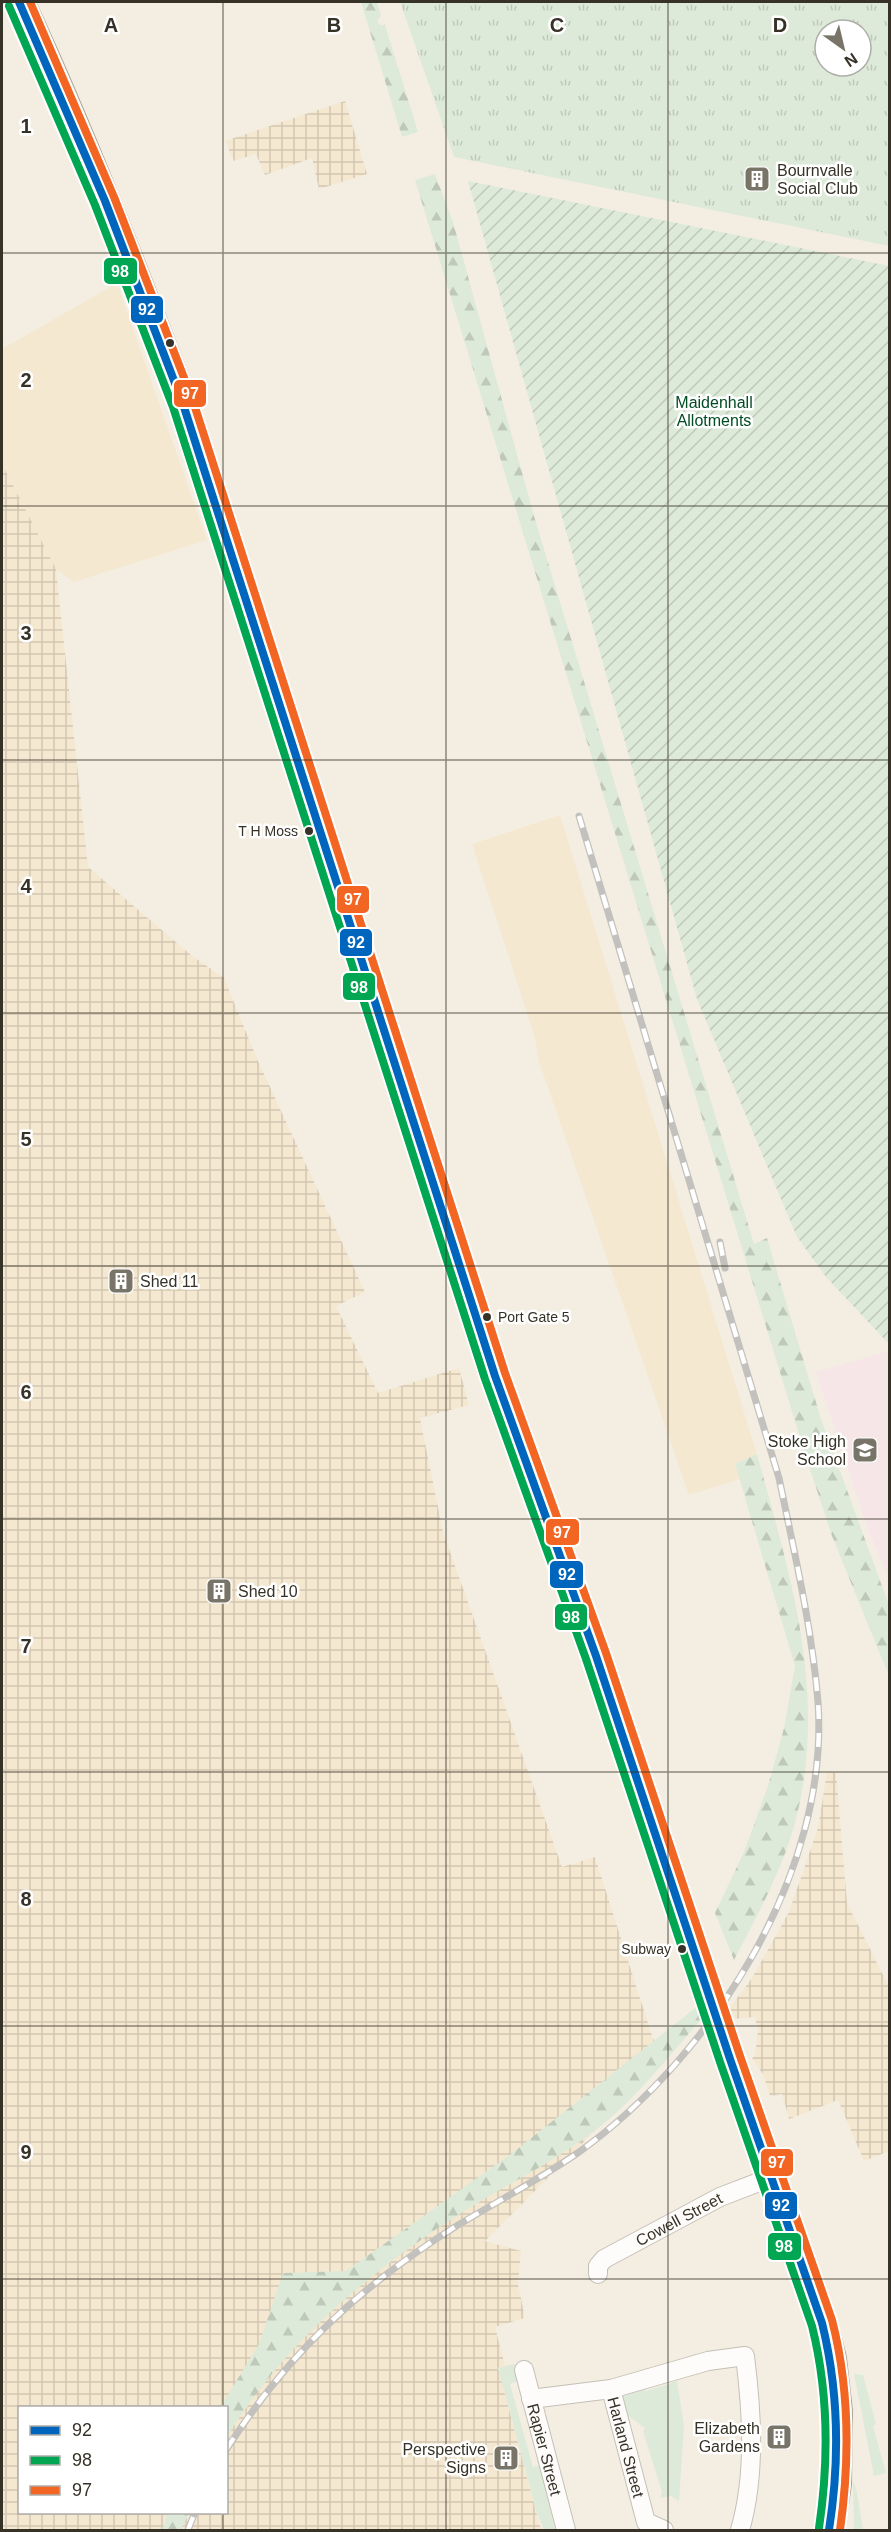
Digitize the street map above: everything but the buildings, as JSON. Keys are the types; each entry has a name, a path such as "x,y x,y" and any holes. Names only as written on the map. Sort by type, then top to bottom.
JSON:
{"main road":[{"path":"19,2 129,258 183,404 495,1376 596,1656 810,2283 831,2360 837,2411 837,2461 829,2530"}],"street":[{"name":"Cowell Street","path":"598,2274 598,2266 604,2259 720,2197 772,2177"},
{"path":"531,2399 611,2389 708,2361 745,2356 751,2448 746,2504 740,2530"},
{"name":"Rapier Street","path":"524,2370 566,2530"},
{"name":"Harland Street","path":"611,2389 646,2522 664,2530"}],"shaded area":[{"path":"345,101 367,174 319,189 312,158 265,175 256,154 234,161 225,141"},
{"path":"117,283 207,540 74,582 56,569 2,464 2,349"},
{"path":"2,464 56,569 88,867 191,955 224,978 257,1059 365,1292 336,1306 378,1393 459,1368 469,1405 420,1418 443,1532 562,1867 595,1857 653,2039 673,2052 485,2241 521,2251 518,2284 525,2318 495,2327 505,2366 498,2368 541,2530 2,2530"},
{"path":"560,815 757,1454 735,1464 741,1479 689,1495 538,1059 535,1038 472,844"},
{"name":"Stoke High School","path":"890,1351 889,1579 867,1527 816,1372"},
{"path":"827,1772 836,1773 847,1903 889,1987 889,2151 864,2161 838,2100 789,2119 782,2094 770,2096 763,2074 752,2059 755,2054 758,2031 755,2017 733,2019 729,2009 752,1978 789,1912 818,1828"}],"green space":[{"path":"361,2 377,2 381,15 377,22 382,26 385,25 418,132 402,137"},
{"path":"400,2 889,2 889,246 454,157"},
{"path":"435,174 453,222 534,516 754,1244 767,1238 821,1419 889,1605 889,1676 832,1536 805,1454 415,180"},
{"name":"Maidenhall Allotments","path":"468,181 889,266 889,1344 826,1277 797,1237 697,999"},
{"path":"757,1454 782,1544 801,1634 808,1725 805,1772 791,1838 769,1891 734,1960 715,1913 744,1852 768,1786 784,1728 795,1666 735,1464"},
{"path":"699,2005 702,2018 656,2071 607,2121 536,2170 461,2213 362,2285 302,2340 250,2403 228,2436 228,2406 221,2406 259,2344 283,2273 346,2271 511,2154"},
{"path":"514,2364 518,2381 510,2384 533,2467 540,2465 555,2530 544,2530 537,2513 498,2368"},
{"path":"854,2374 863,2375 876,2424 873,2426 886,2473 874,2476"},
{"path":"677,2381 684,2426 679,2501 671,2496 660,2498 662,2492 643,2431 645,2428 623,2412 622,2397 636,2388 647,2391"},
{"path":"853,2481 857,2492 863,2530 854,2530"},
{"path":"167,2514 189,2514 181,2530 162,2530"}],"railway":[{"path":"228,2447 275,2382 328,2324 358,2297 422,2248 579,2152 628,2112 675,2065 717,2012 753,1954 783,1893 805,1830 817,1766 818,1702 807,1617 779,1478 579,816"},
{"path":"720,1242 725,1268"},
{"path":"188,2530 194,2514"}],"transit line":[{"name":"92","path":"19,2 105,201 183,404 495,1376 596,1656 730,2059 822,2323 832,2375 836,2426 835,2478 829,2530"},
{"name":"97","path":"30,2 114,197 193,401 505,1373 606,1653 740,2056 832,2320 845,2398 847,2451 840,2530"},
{"name":"98","path":"9,6 95,205 173,407 485,1379 586,1659 720,2062 812,2326 822,2377 826,2427 825,2477 819,2528"}],"place":[{"name":"Bournvalle Social Club","path":"757,179"},
{"name":"T H Moss","path":"309,831"},
{"name":"Shed 11","path":"121,1281"},
{"name":"Port Gate 5","path":"487,1317"},
{"name":"Stoke High School","path":"865,1450"},
{"name":"Shed 10","path":"219,1591"},
{"name":"Subway","path":"682,1949"},
{"name":"Elizabeth Gardens","path":"779,2437"},
{"name":"Perspective Signs","path":"506,2458"}]}
